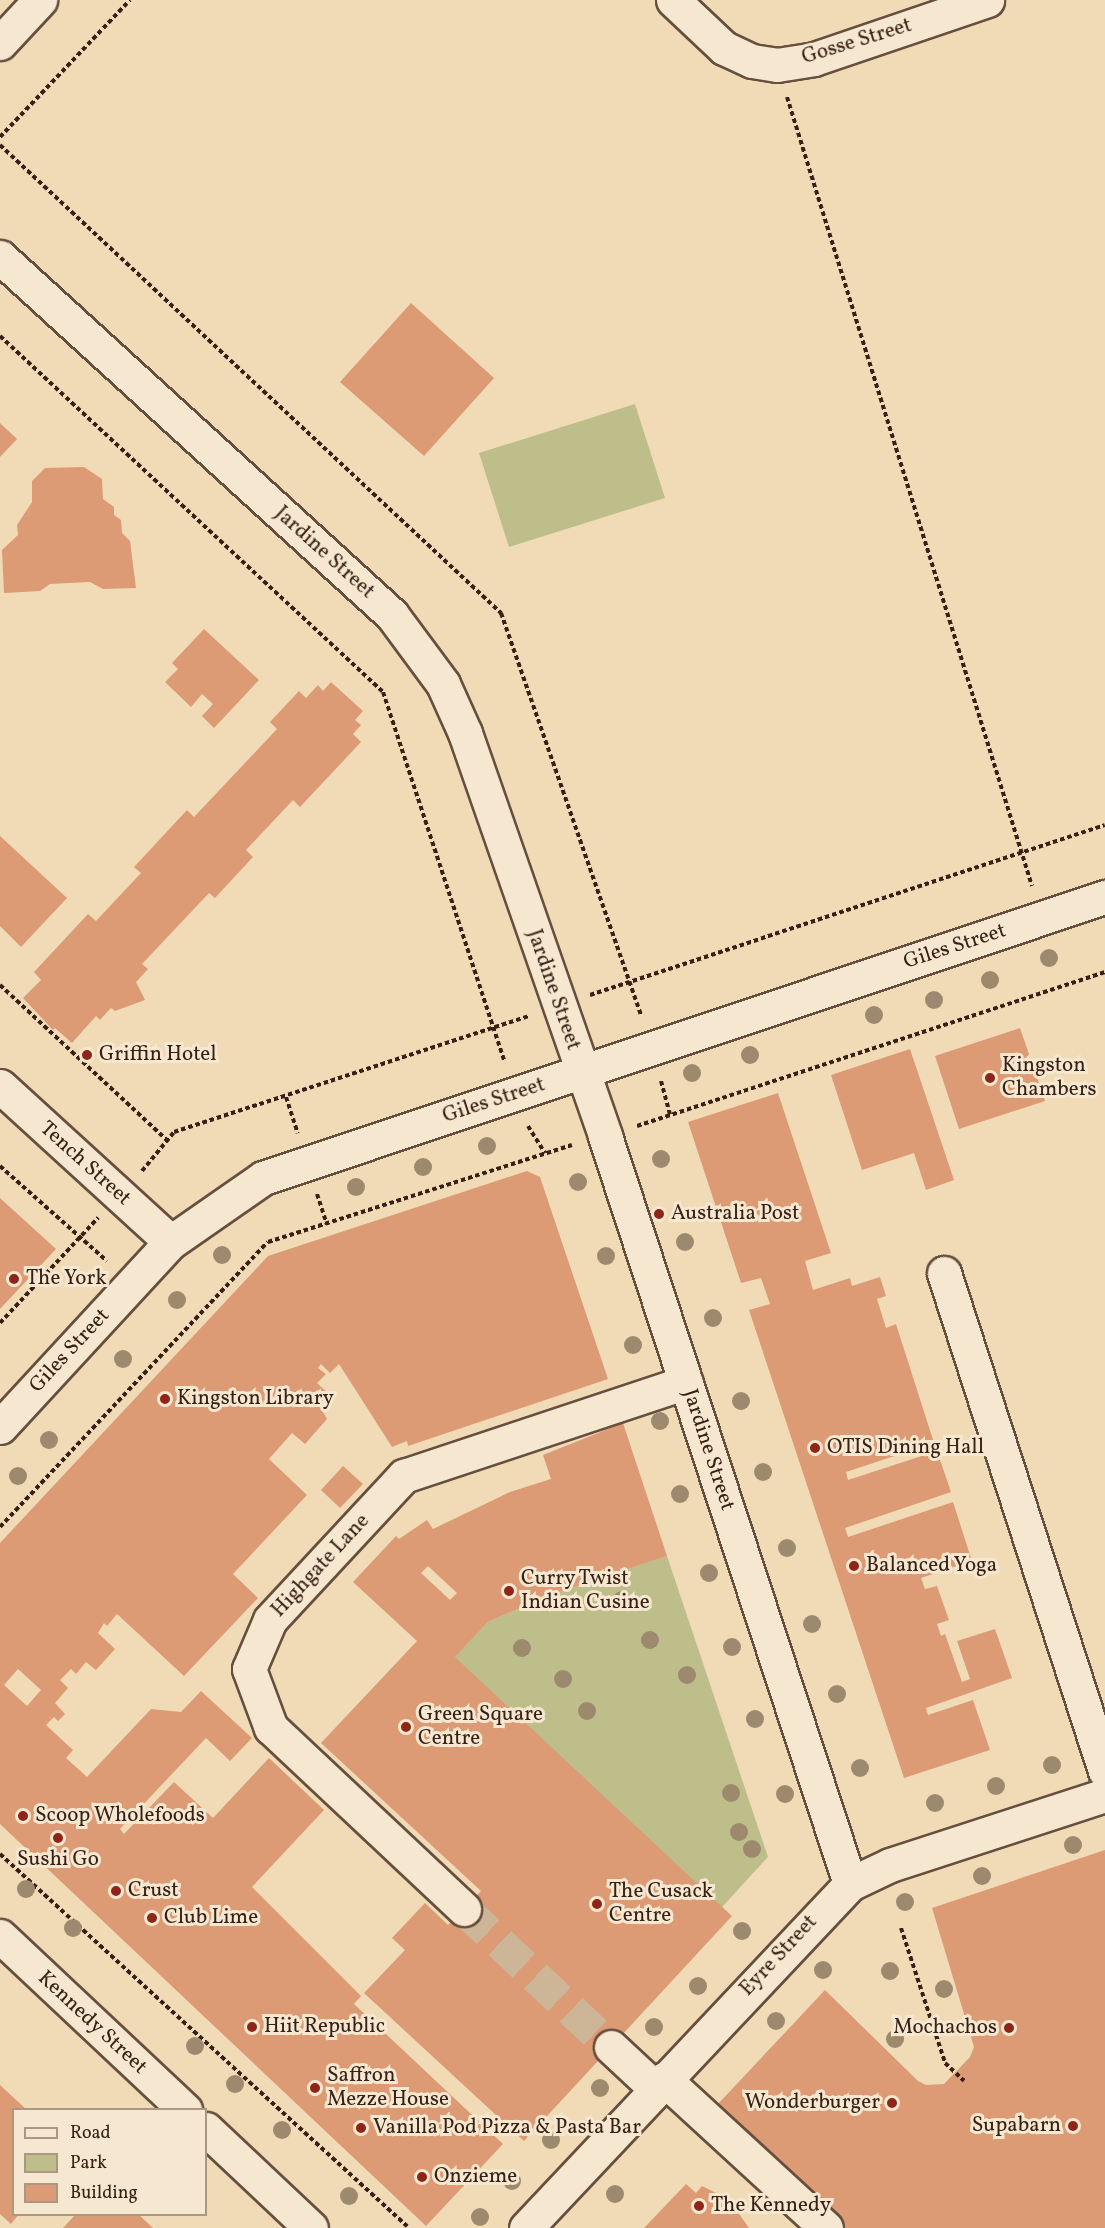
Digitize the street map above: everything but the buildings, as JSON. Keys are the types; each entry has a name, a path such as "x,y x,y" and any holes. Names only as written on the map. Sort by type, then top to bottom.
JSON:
{"street":[{"path":"0,43 40,0"},
{"name":"Gosse Street","path":"673,0 724,48 752,61 777,65 814,59 987,0"},
{"name":"Jardine Street","path":"0,257 392,615 417,644 444,684 465,733 582,1072 850,1884"},
{"name":"Giles Street","path":"0,1427 171,1242 263,1178 1105,897"},
{"name":"Tench Street","path":"0,1086 171,1242"},
{"path":"944,1274 1105,1771"},
{"name":"Highgate Lane","path":"464,1909 271,1728 249,1669 270,1620 404,1476 686,1382"},
{"name":"Eyre Street","path":"526,2228 850,1884 880,1869 1105,1795"},
{"name":"Kennedy Street","path":"0,1936 184,2108"},
{"path":"611,2047 660,2084 826,2228"},
{"path":"207,2130 311,2228"}],"path":[{"path":"0,137 130,0"},
{"path":"777,65 1042,918"},
{"path":"0,146 501,613 630,981 1105,825"},
{"path":"0,336 383,692 493,1028 174,1132 169,1142 0,985"},
{"path":"670,1115 1105,972"},
{"path":"0,1527 268,1242 545,1153"},
{"path":"0,1166 80,1237 0,1323"},
{"path":"0,1854 409,2228"},
{"path":"901,1928 945,2063 963,2081"}],"green space":[{"path":"635,404 665,498 509,547 479,453"},
{"path":"667,1556 768,1857 713,1917 445,1667 488,1622 545,1597"}],"tunnel":[{"path":"464,1909 611,2047"}],"place":[{"name":"Griffin Hotel","path":"87,1055"},
{"name":"Kingston Chambers","path":"990,1078"},
{"name":"Australia Post","path":"659,1214"},
{"name":"The York","path":"14,1279"},
{"name":"Kingston Library","path":"165,1399"},
{"name":"OTIS Dining Hall","path":"815,1448"},
{"name":"Balanced Yoga","path":"854,1566"},
{"name":"Curry Twist Indian Cusine","path":"509,1591"},
{"name":"Green Square Centre","path":"406,1727"},
{"name":"Scoop Wholefoods","path":"23,1816"},
{"name":"Sushi Go","path":"58,1838"},
{"name":"Crust","path":"116,1891"},
{"name":"The Cusack Centre","path":"597,1904"},
{"name":"Club Lime","path":"152,1918"},
{"name":"Hiit Republic","path":"252,2027"},
{"name":"Mochachos","path":"1009,2028"},
{"name":"Saffron Mezze House","path":"315,2088"},
{"name":"Wonderburger","path":"892,2103"},
{"name":"Supabarn","path":"1073,2126"},
{"name":"Vanilla Pod Pizza & Pasta Bar","path":"361,2128"},
{"name":"Onzieme","path":"422,2177"},
{"name":"The Kennedy","path":"699,2206"}]}
